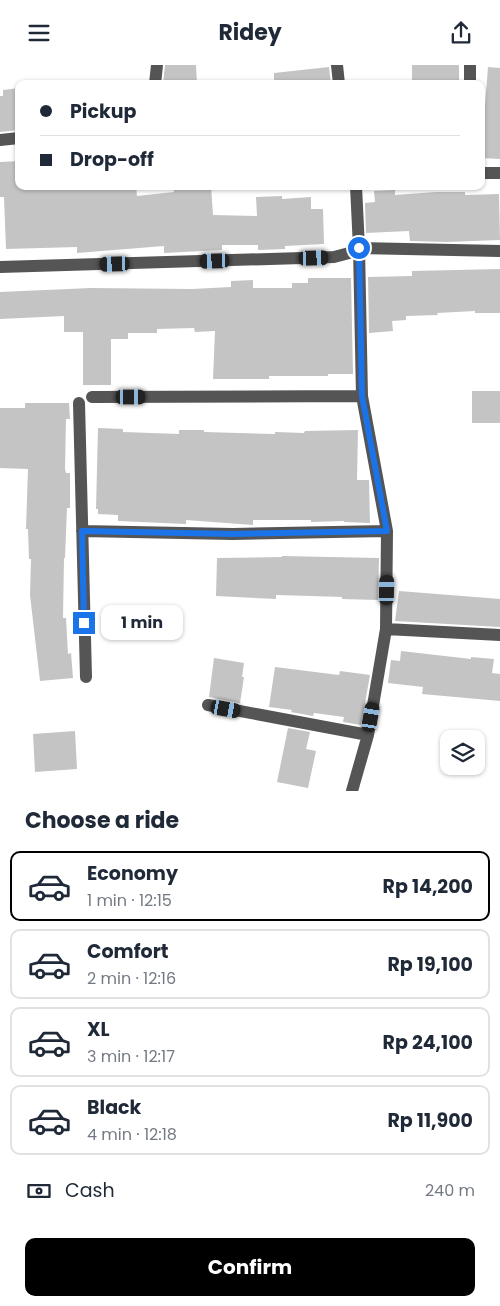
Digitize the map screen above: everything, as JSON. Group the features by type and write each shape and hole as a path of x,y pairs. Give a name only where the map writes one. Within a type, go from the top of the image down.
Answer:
{"street":[{"path":"155,80 157,65"},
{"path":"337,65 339,80"},
{"path":"470,65 470,80"},
{"path":"0,141 15,139"},
{"path":"485,173 500,173"},
{"path":"352,791 368,735 386,629 387,531 362,396 356,190"},
{"path":"0,267 334,257 359,248 500,251"},
{"path":"92,397 362,396"},
{"path":"79,403 86,677"},
{"path":"82,531 233,534 387,531"},
{"path":"386,629 500,635"},
{"path":"208,705 368,735"}],"building":[{"path":"165,65 196,65 197,80 163,80"},
{"path":"412,65 459,65 459,80 412,80"},
{"path":"329,67 331,80 274,80 274,73"},
{"path":"488,67 500,68 500,159 485,158 485,106"},
{"path":"15,88 15,130 0,132 0,96 3,96 3,90"},
{"path":"15,161 15,190 136,190 137,196 174,192 174,190 211,190 213,215 257,216 256,197 282,196 282,199 311,197 311,209 323,209 324,244 285,246 285,249 258,250 258,245 222,245 222,250 164,253 164,246 77,253 77,247 6,249 4,197 0,197 0,162"},
{"path":"395,190 395,195 436,192 465,192 465,195 499,194 500,240 410,241 409,231 366,233 365,203 375,202 374,191"},
{"path":"500,269 500,313 475,313 475,311 406,316 406,320 392,321 393,331 369,333 368,277 412,276 412,271"},
{"path":"308,278 351,278 353,374 269,376 269,379 213,379 215,331 195,332 194,328 157,329 157,333 128,333 128,339 111,339 111,385 83,385 83,332 64,332 64,316 0,319 0,292 91,288 192,289 231,287 231,281 253,280 253,288 292,288 292,283 308,283"},
{"path":"472,391 500,391 500,423 472,423"},
{"path":"25,403 69,403 70,419 66,419 65,469 66,473 70,473 70,508 67,508 63,618 66,618 68,654 71,653 73,678 40,681 30,595 31,559 29,559 28,529 26,529 28,469 0,468 0,408 25,408"},
{"path":"98,428 123,429 123,432 179,434 179,430 275,434 275,432 304,433 305,431 358,430 357,480 369,480 370,523 253,520 253,525 186,520 186,524 118,521 118,515 98,514 98,509 96,509"},
{"path":"282,556 379,558 378,600 276,595 276,599 216,596 217,558"},
{"path":"399,591 500,599 500,627 395,621"},
{"path":"401,651 471,659 471,657 494,659 492,673 500,674 500,701 422,694 423,687 388,683 391,660 400,661"},
{"path":"214,658 244,663 240,703 209,697"},
{"path":"275,667 339,675 340,671 370,675 361,725 343,722 344,717 314,713 313,716 291,712 292,710 269,707"},
{"path":"288,728 310,732 306,749 316,751 308,788 277,782"},
{"path":"75,731 77,769 35,772 33,734"}],"route":[{"path":"84,623 82,531 233,534 387,531 362,396 359,248"}]}
